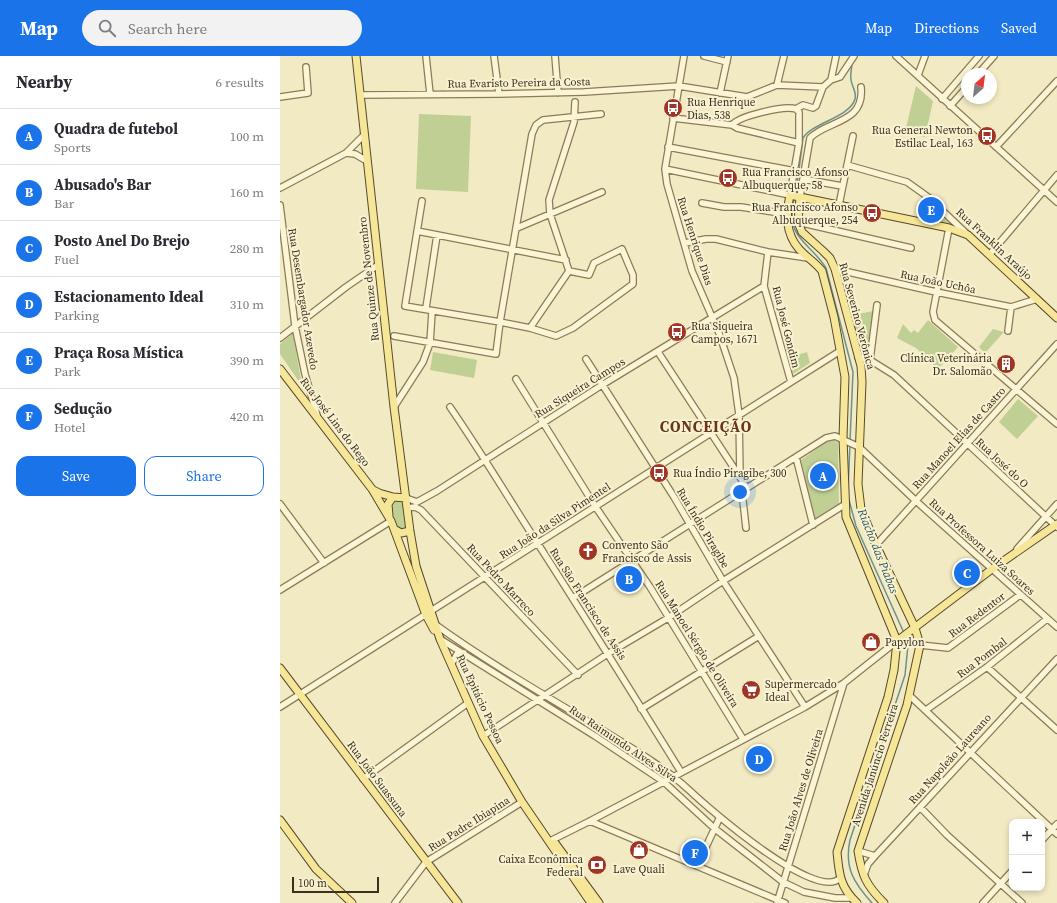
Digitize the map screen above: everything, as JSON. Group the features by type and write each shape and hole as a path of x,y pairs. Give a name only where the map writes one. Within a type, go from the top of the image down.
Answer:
{"main road":[{"name":"Rua Quinze de Novembro","path":"356,56 378,265 407,508 416,566 429,614"},
{"path":"790,195 949,228 968,235"},
{"name":"Rua Severino Verônica","path":"790,195 787,214 789,231 792,240 800,250 822,271 845,377 842,438 844,504 850,530 899,640"},
{"path":"798,222 800,197"},
{"name":"Rua Severino Verônica","path":"798,222 802,232 830,258 835,269 858,357 862,382 858,447 859,496 861,509 913,629"},
{"name":"Rua Franklin Araújo","path":"968,235 1057,318"},
{"name":"Rua José Lins do Rego","path":"280,369 372,489 390,520 429,614"},
{"path":"372,489 379,494 406,498"},
{"path":"390,520 388,504 393,497"},
{"path":"899,640 992,569 1056,526"},
{"path":"394,529 401,533 410,530"},
{"path":"429,614 440,639"},
{"name":"Rua Epitácio Pessoa","path":"429,614 436,625 440,639 452,663 483,736 522,802 550,841"},
{"path":"913,629 920,645"},
{"name":"Avenida Janúncio Ferreira","path":"855,900 840,878 837,852 888,697 899,640"},
{"name":"Avenida Janúncio Ferreira","path":"884,903 864,877 860,869 858,851 910,695 920,645"},
{"name":"Rua João Suassuna","path":"280,668 458,903"},
{"path":"280,820 316,869 348,902"},
{"path":"550,841 590,903"},
{"path":"550,841 599,903"}],"street":[{"path":"426,56 430,94"},
{"path":"494,56 499,94"},
{"path":"555,56 558,93"},
{"name":"Rua Henrique Dias","path":"684,56 665,168 667,184 692,271 734,378 739,415 740,476"},
{"path":"704,56 727,59 720,93"},
{"path":"784,56 777,85 823,87"},
{"path":"831,80 836,56"},
{"path":"732,125 739,119 780,108 796,109 803,105 813,108 816,106 823,87 831,80 840,77 854,56"},
{"path":"896,56 1057,202"},
{"path":"918,75 925,56"},
{"path":"942,99 979,56"},
{"path":"983,68 994,56"},
{"path":"280,97 308,93 306,67"},
{"path":"996,147 1057,81"},
{"name":"Rua Evaristo Pereira da Costa","path":"360,95 558,93 679,86 747,97 777,85"},
{"path":"800,197 810,138 840,122 856,110 861,96 861,87"},
{"path":"950,106 961,93"},
{"path":"530,328 569,271 550,214 549,200 574,118 575,102"},
{"name":"Rua Severino Verônica","path":"790,195 799,143 799,112 796,109"},
{"path":"394,336 496,354 500,322 532,134 536,125 544,120 574,118 600,114"},
{"path":"673,118 732,125 737,128 799,143"},
{"path":"280,188 346,153 364,135"},
{"path":"839,205 853,136"},
{"path":"668,147 795,171"},
{"path":"346,153 355,154 367,161"},
{"name":"Rua Franklin Araújo","path":"847,165 907,182 928,197 968,235"},
{"path":"665,168 790,195"},
{"path":"990,254 1057,175"},
{"path":"803,179 842,186"},
{"path":"517,228 602,192"},
{"path":"422,201 405,306 426,308 432,312 500,322 530,328 556,336 568,331 633,284 633,275 622,249 594,263 589,275 569,271"},
{"path":"702,203 787,214"},
{"name":"Rua Desembargador Azevedo","path":"280,205 281,224 295,326 304,374 318,419"},
{"path":"798,222 911,248"},
{"path":"949,228 936,292 933,312 935,320 1057,424"},
{"path":"417,231 566,260"},
{"path":"426,308 437,235"},
{"path":"685,243 706,238 716,239 768,252 810,258"},
{"name":"Rua José Gondim","path":"768,252 764,286 791,382"},
{"path":"280,338 346,286 378,265"},
{"name":"Rua João Uchôa","path":"835,269 1011,307 1037,300"},
{"name":"Rua Siqueira Campos","path":"406,498 417,502 423,499 485,458 658,352 711,317 764,286"},
{"path":"870,360 877,305"},
{"path":"1008,331 1011,307"},
{"path":"394,406 423,362 430,343 432,312"},
{"name":"Rua Manoel Elias de Castro","path":"876,545 968,445 1057,344"},
{"name":"Rua João da Silva Pimentel","path":"280,708 840,351"},
{"path":"658,352 740,476 744,490 746,528"},
{"name":"Rua José do O","path":"858,357 870,360 894,376 1056,526"},
{"name":"Rua Índio Piragibe","path":"586,359 656,468 723,581 805,707"},
{"name":"Rua Manoel Sérgio de Oliveira","path":"516,379 743,739"},
{"name":"Rua São Francisco de Assis","path":"450,407 485,458 538,544 609,653 641,709 681,772"},
{"path":"574,598 826,438 835,436 842,438"},
{"name":"Rua Professora Luiza Soares","path":"842,438 858,447 1057,627"},
{"path":"796,457 813,525"},
{"path":"280,504 324,563"},
{"path":"483,736 539,701 609,653 668,618 844,504"},
{"path":"1012,555 1057,504"},
{"name":"Rua Pedro Marreco","path":"407,508 416,507 421,510 485,576 525,621 578,674"},
{"path":"280,590 390,520"},
{"name":"Rua Redentor","path":"920,645 948,648 1020,595"},
{"name":"Rua Pombal","path":"926,710 987,667 1047,619"},
{"name":"Rua Raimundo Alves Silva","path":"436,625 674,776 719,819 781,872 793,878"},
{"path":"641,709 759,636"},
{"name":"Rua Raimundo Alves Silva","path":"440,639 628,757 664,782 714,828 783,882 804,892 855,900"},
{"path":"550,841 805,707 844,683 899,640"},
{"path":"452,663 457,654 464,653"},
{"name":"Rua Napoleão Laureano","path":"864,877 868,864 875,856 970,751 1057,659"},
{"path":"987,667 1057,730"},
{"name":"Rua João Alves de Oliveira","path":"777,901 783,882 781,872 844,683"},
{"path":"910,695 1055,831"},
{"path":"363,779 468,703"},
{"path":"595,736 600,729"},
{"path":"628,757 633,749"},
{"name":"Rua Padre Ibiapina","path":"426,862 522,802"},
{"path":"920,807 1022,903"},
{"path":"697,866 719,819"},
{"path":"590,821 777,901 786,903"},
{"path":"1045,838 1055,831 1057,824"},
{"path":"858,851 875,856"},
{"path":"395,903 426,862"},
{"path":"983,903 1009,874"},
{"path":"822,888 831,888 840,878"}],"green space":[{"path":"916,86 933,101 925,137 905,132"},
{"path":"419,114 471,116 468,192 416,189"},
{"path":"926,201 955,224 956,226 922,219"},
{"path":"873,311 869,354 860,355 849,316"},
{"path":"928,320 958,347 938,369 916,348 897,338 903,324 911,333 914,330 918,333"},
{"path":"993,329 1004,332 985,353 979,347"},
{"path":"293,333 302,386 280,354 280,344"},
{"path":"433,352 477,360 474,378 430,370"},
{"path":"807,352 810,363 793,374 788,358"},
{"path":"1018,399 1038,416 1017,439 999,422"},
{"path":"829,440 834,440 838,443 839,505 815,520 801,460"},
{"path":"399,499 404,504 407,527 404,531 399,529 392,511 394,500"}],"waterway":[{"name":"Riacho das Piabas","path":"796,193 803,138 814,128 846,111 855,99 851,78 852,62"},
{"name":"Riacho das Piabas","path":"794,199 792,212 793,223 800,238 826,268 853,372 850,441"},
{"name":"Riacho das Piabas","path":"848,489 850,444"},
{"name":"Riacho das Piabas","path":"849,500 856,526 904,633"},
{"name":"Riacho das Piabas","path":"872,903 860,889 852,874 848,859 848,850 905,675 908,645 905,637"}],"place":[{"name":"Rua Henrique Dias, 538","path":"673,108"},
{"name":"Rua General Newton Estilac Leal, 163","path":"987,136"},
{"name":"Rua Francisco Afonso Albuquerque, 58","path":"728,178"},
{"name":"Praça Rosa Mística","path":"931,210"},
{"name":"Rua Francisco Afonso Albuquerque, 254","path":"872,213"},
{"name":"Rua Siqueira Campos, 1671","path":"677,332"},
{"name":"Clínica Veterinária Dr. Salomão","path":"1006,364"},
{"name":"Rua Índio Piragibe, 300","path":"659,473"},
{"name":"Quadra de futebol","path":"823,476"},
{"name":"Convento São Francisco de Assis","path":"588,551"},
{"name":"Posto Anel Do Brejo","path":"967,573"},
{"name":"Abusado's Bar","path":"629,579"},
{"name":"Papylon","path":"871,642"},
{"name":"Supermercado Ideal","path":"751,690"},
{"name":"Estacionamento Ideal","path":"759,759"},
{"name":"Lave Quali","path":"639,850"},
{"name":"Sedução","path":"695,853"},
{"name":"Caixa Econômica Federal","path":"597,865"}],"district":[{"name":"CONCEIÇÃO","path":"706,426"}]}
